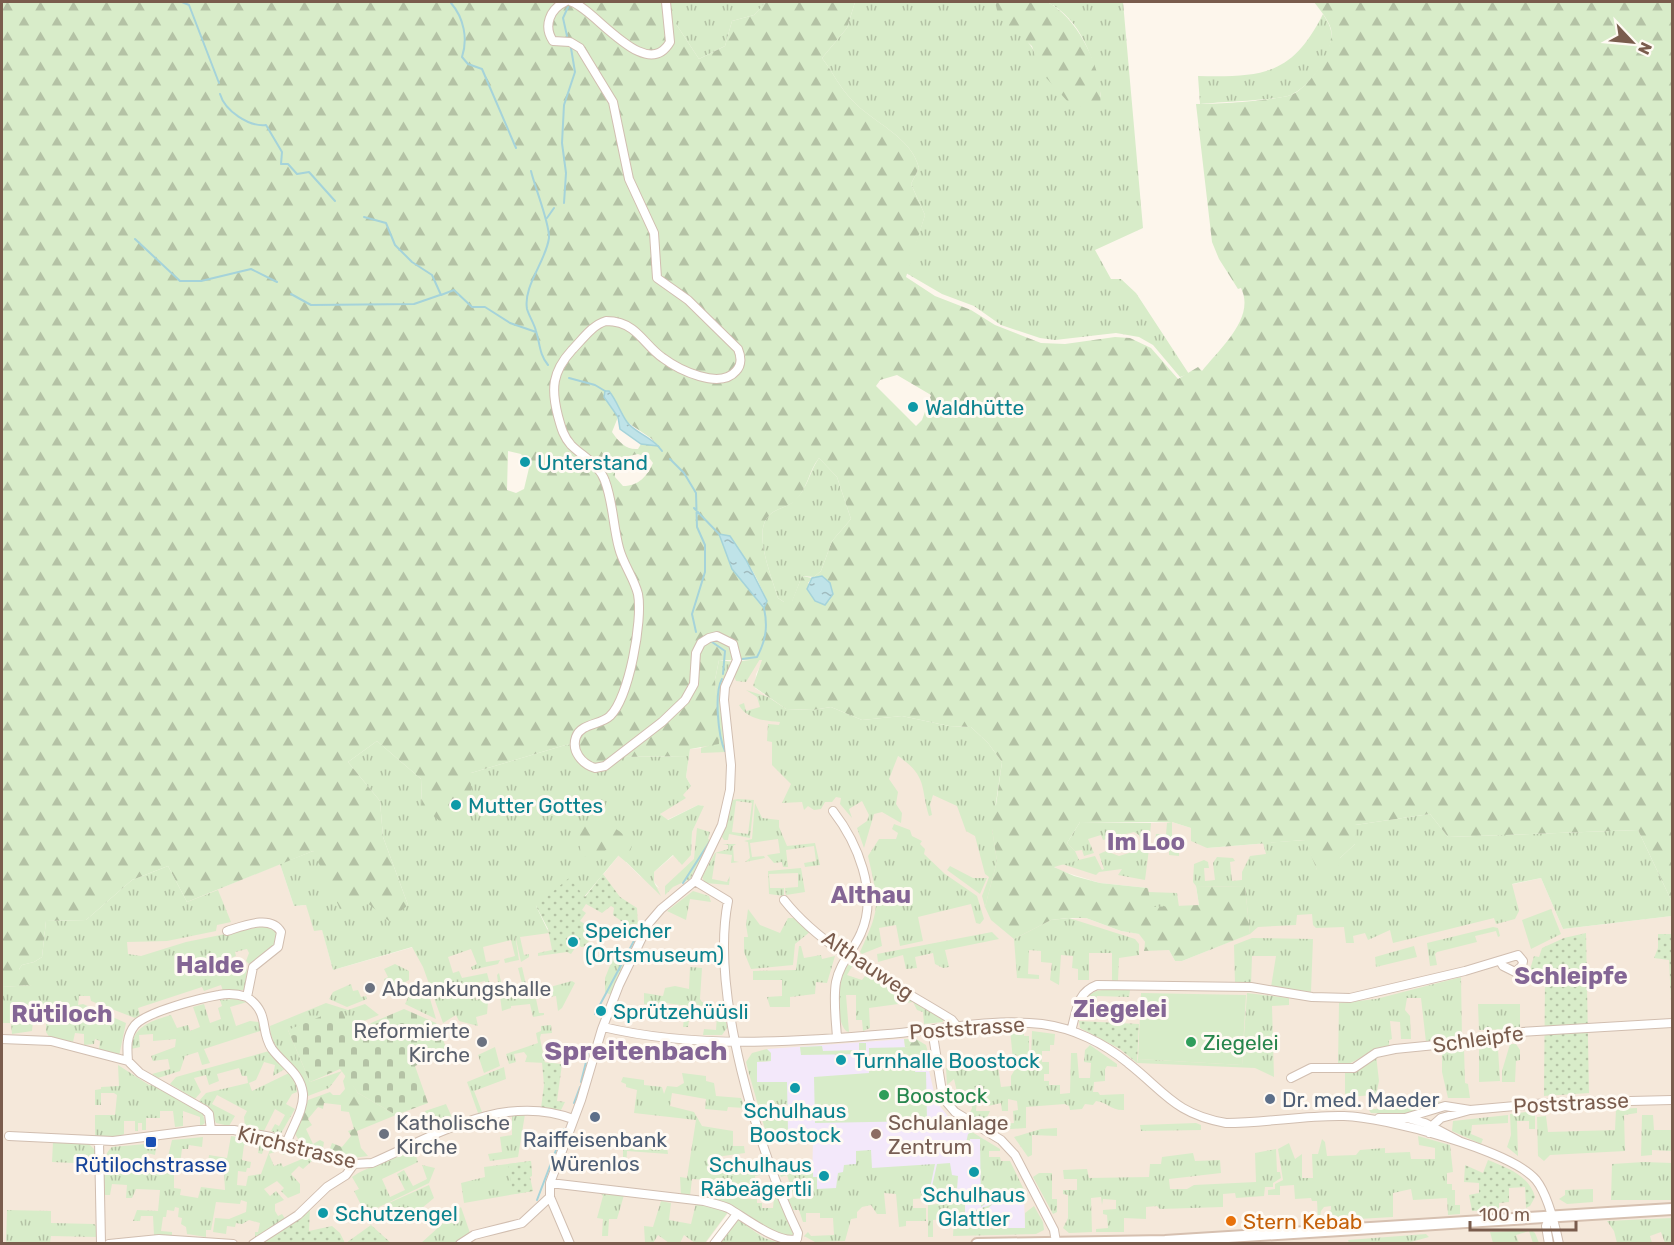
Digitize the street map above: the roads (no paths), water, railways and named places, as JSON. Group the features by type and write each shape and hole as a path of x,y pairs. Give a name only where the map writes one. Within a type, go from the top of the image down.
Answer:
{"street":[{"path":"565,2 553,11 548,25 549,33 554,40 570,42 585,53 613,102 629,179 654,233 657,278 694,306 738,349 740,358 739,368 729,377 713,379 701,376 667,361 632,328 608,320 592,329 557,368 552,392 561,429 570,443 598,470 605,483 619,551 634,582 639,600 631,663 622,695 610,716 579,732 575,740 578,754 586,765 600,768 662,722 686,700 692,690 697,648 705,639 713,636 729,640 737,655 736,666 725,687 730,790 715,843 695,881 661,909 649,923 619,985 550,1183 550,1197 570,1244"},
{"path":"572,2 585,7 630,48 646,54 661,51 670,42 666,2"},
{"path":"833,811 860,853 867,911 864,924 835,984 837,1038"},
{"path":"550,1183 704,1201 737,1214 783,1239 792,1241 798,1236 764,1146 735,1042 723,948 723,927 728,901 695,881"},
{"name":"Althauweg","path":"784,900 811,927 848,955 952,1020 956,1025"},
{"path":"227,931 268,922 275,924 281,932 282,941 278,947 253,967 247,997"},
{"path":"1071,1031 1080,997 1086,989 1097,985 1251,987 1330,999 1350,998 1500,961"},
{"path":"128,1061 127,1045 130,1033 136,1024 148,1016 219,995 247,997 259,1007 271,1047 294,1071 300,1082 303,1095 301,1108 287,1142"},
{"name":"Schleipfe","path":"1291,1078 1311,1068 1354,1068 1376,1053 1395,1049 1486,1040 1521,1032 1672,1023"},
{"name":"Poststrasse","path":"603,1028 680,1038 735,1042 837,1038 956,1025 1043,1024 1071,1031 1118,1055 1168,1100 1209,1120 1226,1123 1345,1116 1430,1129 1445,1116 1470,1110 1547,1103 1672,1100"},
{"path":"932,1029 943,1098 954,1112 1001,1140 1015,1155 1054,1230 1056,1242"},
{"path":"2,1039 51,1041 128,1061 140,1073 205,1110 209,1114 211,1130"},
{"name":"Poststrasse","path":"1375,1119 1405,1118 1438,1107 1470,1110"},
{"path":"1430,1129 1430,1122 1434,1114 1449,1108"},
{"name":"Kirchstrasse","path":"9,1136 99,1141 138,1139 211,1130 234,1130 287,1142 354,1164 372,1163 473,1120 499,1113 547,1111 573,1119"},
{"path":"1405,1118 1528,1173 1540,1186 1547,1199 1550,1216 1555,1224 1558,1244"},
{"path":"99,1141 101,1244"},
{"path":"253,1244 298,1215 327,1187 346,1175 354,1164"},
{"path":"460,1244 474,1235 518,1225 550,1197"},
{"path":"977,1244 1137,1243 1672,1209"},
{"path":"714,1244 737,1214"},
{"path":"1549,1244 1546,1226 1550,1216"},
{"path":"109,1244 159,1239 233,1244"}],"water":[{"path":"605,391 609,391 612,395 630,425 658,446 641,444 620,429 618,417 604,397"},
{"path":"719,534 730,536 746,560 767,601 764,608 732,569"},
{"path":"822,576 830,583 833,594 825,605 815,601 807,589 812,578"}],"waterway":[{"path":"182,2 189,5 219,83"},
{"path":"451,3 464,29 465,43 462,57 468,64 482,69 516,148"},
{"path":"567,36 563,18 568,7"},
{"path":"564,203 566,173 562,143 564,105 575,72 571,48"},
{"path":"220,94 227,106 238,117 245,121 266,125 282,152 281,164 288,164 297,174 309,172 335,201"},
{"path":"531,171 545,215 549,238 544,256 528,291 527,309 535,328 541,353 548,365"},
{"path":"547,218 554,208"},
{"path":"364,217 386,223 395,245 412,262 432,275 441,295 454,290 472,307 485,307 510,323 536,332"},
{"path":"135,239 180,281 201,281 251,269 277,282"},
{"path":"291,294 311,305 414,304 440,295"},
{"path":"569,378 595,385 605,391"},
{"path":"658,446 662,451"},
{"path":"670,459 684,473 696,493 697,527 705,545 705,572 692,614 696,632"},
{"path":"694,508 719,534"},
{"path":"742,659 757,657 760,651 765,633 764,608"},
{"path":"712,642 725,651 723,674"},
{"path":"722,679 718,694 718,715 720,735 725,751"},
{"path":"683,883 710,841"},
{"path":"595,1014 644,922"},
{"path":"581,1082 589,1050"},
{"path":"574,1103 580,1087"},
{"path":"537,1200 564,1129"}],"place":[{"name":"Waldhütte","path":"913,407"},
{"name":"Unterstand","path":"525,462"},
{"name":"Mutter Gottes","path":"456,805"},
{"name":"Speicher (Ortsmuseum)","path":"573,942"},
{"name":"Abdankungshalle","path":"370,988"},
{"name":"Sprützehüüsli","path":"601,1011"},
{"name":"Reformierte Kirche","path":"482,1042"},
{"name":"Ziegelei","path":"1191,1042"},
{"name":"Turnhalle Boostock","path":"841,1060"},
{"name":"Schulhaus Boostock","path":"795,1088"},
{"name":"Boostock","path":"884,1095"},
{"name":"Dr. med. Maeder","path":"1270,1099"},
{"name":"Raiffeisenbank Würenlos","path":"595,1117"},
{"name":"Katholische Kirche","path":"384,1134"},
{"name":"Schulanlage Zentrum","path":"876,1134"},
{"name":"Rütilochstrasse","path":"151,1142"},
{"name":"Schulhaus Glattler","path":"974,1172"},
{"name":"Schulhaus Räbeägertli","path":"824,1176"},
{"name":"Schutzengel","path":"323,1213"},
{"name":"Stern Kebab","path":"1231,1221"}],"district":[{"name":"Im Loo","path":"1146,842"},
{"name":"Althau","path":"871,895"},
{"name":"Halde","path":"210,965"},
{"name":"Schleipfe","path":"1571,976"},
{"name":"Ziegelei","path":"1120,1009"},
{"name":"Rütiloch","path":"62,1014"},
{"name":"Spreitenbach","path":"636,1051"}]}
